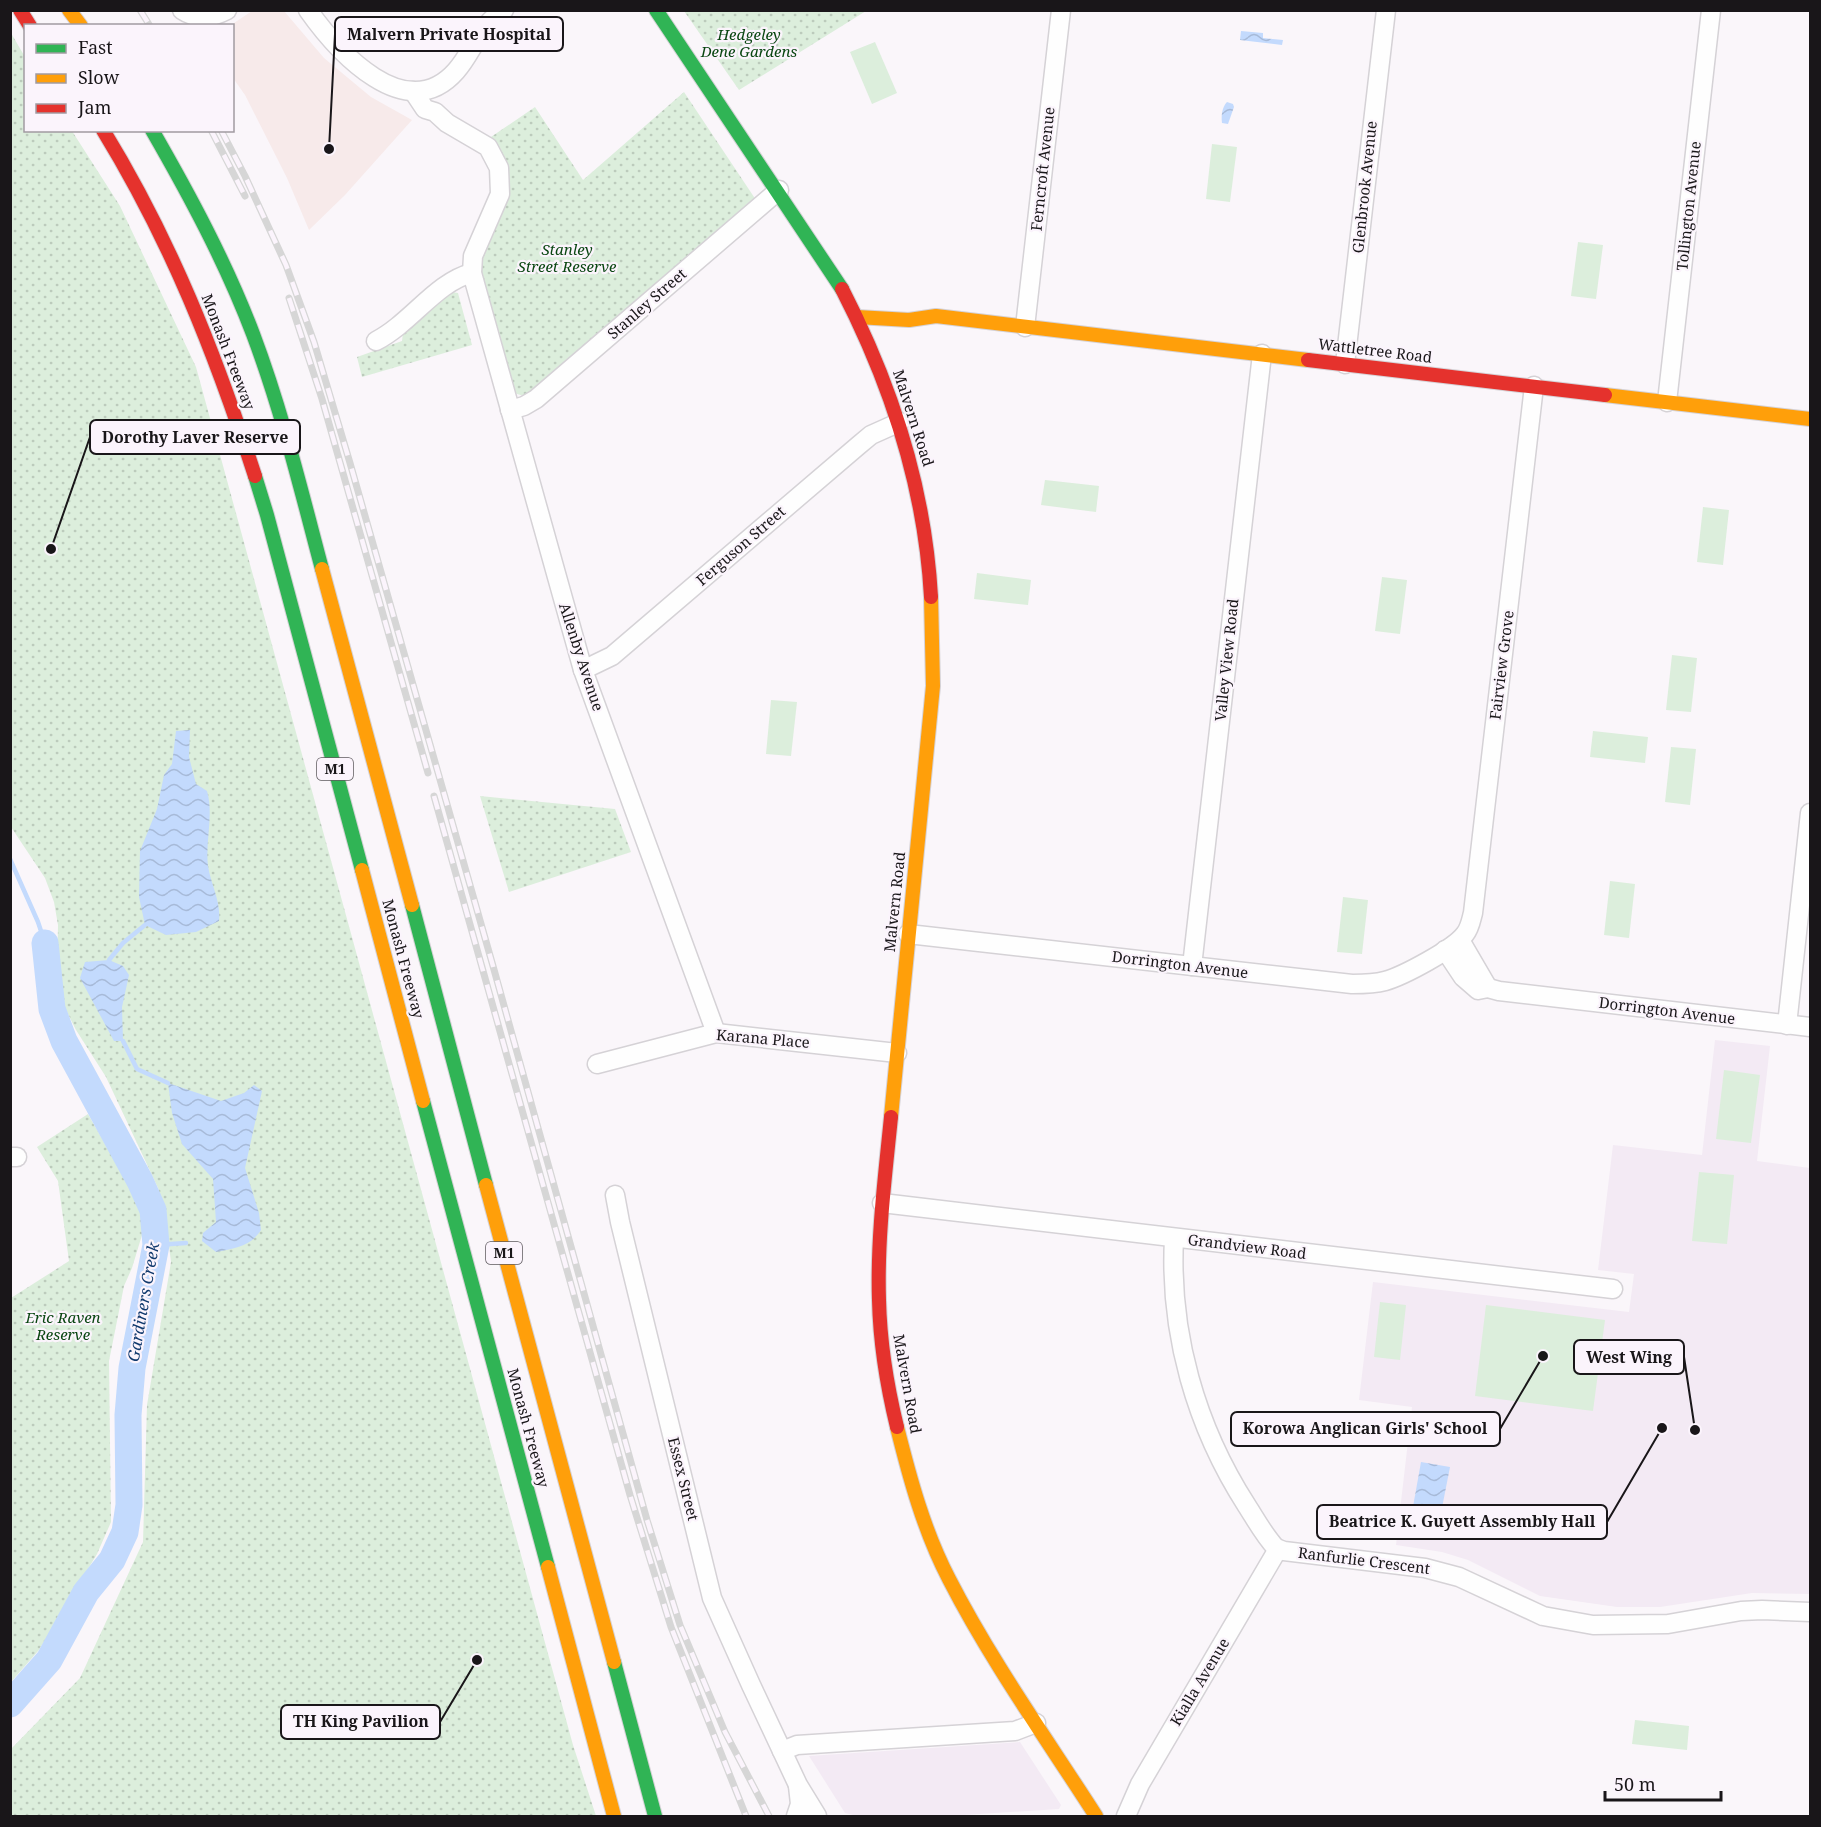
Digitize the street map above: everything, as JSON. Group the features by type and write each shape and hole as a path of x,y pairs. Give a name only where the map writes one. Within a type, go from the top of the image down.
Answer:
{"main road":[{"path":"20,10 29,24"},
{"path":"69,10 80,24"},
{"name":"Malvern Road","path":"656,10 853,298 857,316 900,422 914,474 926,530 932,586 934,633 932,696 882,1203 879,1268 881,1334 892,1407 909,1477 922,1515 953,1585 982,1638 1096,1816"},
{"name":"Monash Freeway","path":"104,132 152,217 192,301 219,368 267,515 614,1816"},
{"name":"Monash Freeway","path":"153,132 189,195 242,305 282,420 655,1816"},
{"name":"Wattletree Road","path":"911,304 936,316"},
{"name":"Wattletree Road","path":"857,316 909,320 936,316 1810,419"}],"street":[{"path":"182,10 190,16 206,18 227,10"},
{"path":"308,10 327,36 355,63 389,86 398,90 413,91 439,85 450,77 460,67 490,20 504,10"},
{"name":"Ferncroft Avenue","path":"1025,327 1061,10"},
{"name":"Glenbrook Avenue","path":"1345,364 1386,10"},
{"name":"Tollington Avenue","path":"1667,402 1711,10"},
{"path":"435,112 439,104 439,85"},
{"name":"Allenby Avenue","path":"413,91 426,109 435,112 447,123 488,147 499,168 500,194 473,256 472,273 583,670 716,1033"},
{"name":"Stanley Street","path":"510,410 536,399 779,190"},
{"path":"376,341 399,327 450,282 472,273"},
{"name":"Valley View Road","path":"1192,966 1262,354"},
{"name":"Fairview Grove","path":"1453,945 1466,933 1473,913 1534,386"},
{"name":"Ferguson Street","path":"583,670 612,656 865,440 900,422"},
{"path":"1787,1024 1810,813"},
{"name":"Dorrington Avenue","path":"908,934 1345,984 1369,984 1393,978 1453,945 1488,988 1499,991 1810,1027"},
{"name":"Karana Place","path":"597,1064 716,1033 897,1053"},
{"name":"Essex Street","path":"615,1195 712,1598 798,1785 817,1816"},
{"name":"Grandview Road","path":"882,1203 1613,1289"},
{"name":"Ranfurlie Crescent","path":"1174,1239 1174,1290 1177,1318 1189,1378 1199,1409 1212,1442 1235,1487 1269,1541 1278,1550 1442,1571 1543,1616 1593,1624 1631,1626 1668,1624 1741,1611 1810,1612"},
{"name":"Kialla Avenue","path":"1126,1816 1140,1784 1278,1550"},
{"path":"782,1751 797,1745 1015,1731 1036,1723"},
{"name":"Essex Street","path":"796,1816 800,1804 798,1785"}],"shaded area":[{"path":"252,11 284,11 324,58 371,97 412,120 345,195 309,230 287,178 245,95 234,79 232,24"},
{"path":"1715,1040 1770,1046 1757,1161 1810,1168 1810,1594 1752,1593 1660,1607 1617,1607 1540,1596 1468,1560 1442,1552 1396,1545 1412,1407 1359,1400 1373,1282 1629,1312 1634,1274 1598,1270 1613,1145 1702,1155"},
{"path":"1020,1742 1061,1805 1059,1809 949,1816 857,1816 845,1813 809,1756"}],"green space":[{"name":"Hedgeley Dene Gardens","path":"684,11 866,11 739,90"},
{"path":"11,33 24,55 24,132 73,132 120,206 196,367 573,1745 596,1816 11,1816 11,1749 80,1678 143,1542 147,1405 171,1262 165,1214 158,1188 106,1077 76,1030 62,1002 57,982 58,925 54,902 45,878 11,827"},
{"path":"875,42 897,93 872,104 850,52"},
{"name":"Stanley Street Reserve","path":"684,92 756,200 536,390 524,396 517,394 513,391 479,263 495,225 488,139 535,107 583,180"},
{"path":"1212,144 1237,147 1230,202 1206,199"},
{"path":"1578,242 1603,245 1596,299 1571,296"},
{"path":"452,292 458,293 472,345 362,377 357,357 402,341 403,333"},
{"path":"1045,480 1099,486 1096,512 1041,505"},
{"path":"1703,507 1729,510 1723,565 1697,562"},
{"path":"977,573 1031,580 1028,605 974,599"},
{"path":"1382,577 1407,580 1400,634 1375,631"},
{"path":"1672,655 1697,658 1691,712 1666,710"},
{"path":"771,700 797,702 791,756 766,754"},
{"path":"1593,731 1648,737 1645,763 1590,757"},
{"path":"1671,747 1696,749 1690,805 1665,802"},
{"path":"480,796 615,809 631,852 509,892"},
{"path":"1610,881 1635,884 1629,938 1604,935"},
{"path":"1343,897 1368,900 1362,954 1337,952"},
{"path":"1724,1070 1760,1075 1751,1143 1716,1139"},
{"name":"Eric Raven Reserve","path":"88,1114 141,1207 142,1235 124,1286 109,1361 111,1522 97,1554 39,1650 11,1682 11,1298 69,1261 58,1181 37,1147"},
{"path":"1699,1172 1734,1175 1727,1244 1692,1241"},
{"path":"1380,1302 1406,1305 1400,1360 1374,1357"},
{"path":"1486,1305 1605,1320 1593,1411 1475,1396"},
{"path":"1635,1720 1689,1726 1687,1750 1632,1744"}],"water":[{"path":"1241,31 1263,33 1263,38 1283,40 1282,45 1240,40"},
{"path":"1227,102 1233,104 1234,107 1228,124 1222,123 1223,109"},
{"path":"190,730 189,757 196,784 207,791 209,800 208,866 217,900 219,921 196,932 166,935 145,925 139,897 140,851 157,809 164,775 172,764 176,731"},
{"path":"109,960 123,966 129,975 122,1007 123,1041 114,1041 80,978 85,962"},
{"path":"168,1083 221,1101 244,1093 254,1085 262,1091 245,1168 259,1213 261,1230 252,1240 236,1248 216,1252 202,1241 203,1233 216,1222 213,1179 182,1144 172,1113"},
{"path":"1421,1462 1450,1467 1439,1523 1411,1518"}],"waterway":[{"name":"Gardiners Creek","path":"10,859 45,943"},
{"path":"109,960 123,943 145,925"},
{"name":"Gardiners Creek","path":"10,1704 49,1660 86,1592 112,1560 125,1532 129,1505 128,1415 132,1368 156,1245 153,1210 140,1181 64,1041 52,1009 45,943"},
{"path":"123,1041 137,1069 168,1083"},
{"path":"156,1245 186,1243"}],"railway":[{"path":"140,10 149,24"},
{"path":"212,132 245,196"},
{"path":"222,132 286,265 314,342 493,966 647,1520 680,1625 725,1732 769,1816"},
{"path":"289,298 322,399 428,773"},
{"path":"434,796 630,1495 671,1627 746,1816"}],"traffic: fast":[{"path":"656,10 842,289"},
{"path":"153,132 207,230 253,334 282,421 322,569"},
{"path":"255,476 362,870"},
{"path":"412,905 486,1185"},
{"path":"423,1101 548,1567"},
{"path":"614,1662 655,1816"}],"traffic: slow":[{"path":"69,10 80,24"},
{"path":"857,317 909,320 936,316 1308,360"},
{"path":"1605,395 1810,419"},
{"path":"322,569 412,905"},
{"path":"891,1117 933,686 931,597"},
{"path":"362,870 423,1101"},
{"path":"486,1185 614,1662"},
{"path":"897,1427 925,1524 949,1579 1001,1669 1096,1816"},
{"path":"548,1567 614,1816"}],"traffic: jam":[{"path":"20,10 29,24"},
{"path":"104,132 150,214 190,298 255,476"},
{"path":"842,289 876,363 903,438 922,517 931,597"},
{"path":"1308,360 1605,395"},
{"path":"891,1117 880,1231 879,1300 885,1364 897,1427"}],"place":[{"name":"Malvern Private Hospital","path":"329,149"},
{"name":"Dorothy Laver Reserve","path":"51,549"},
{"name":"Korowa Anglican Girls' School","path":"1543,1356"},
{"name":"Beatrice K. Guyett Assembly Hall","path":"1662,1428"},
{"name":"West Wing","path":"1695,1430"},
{"name":"TH King Pavilion","path":"477,1660"}]}
